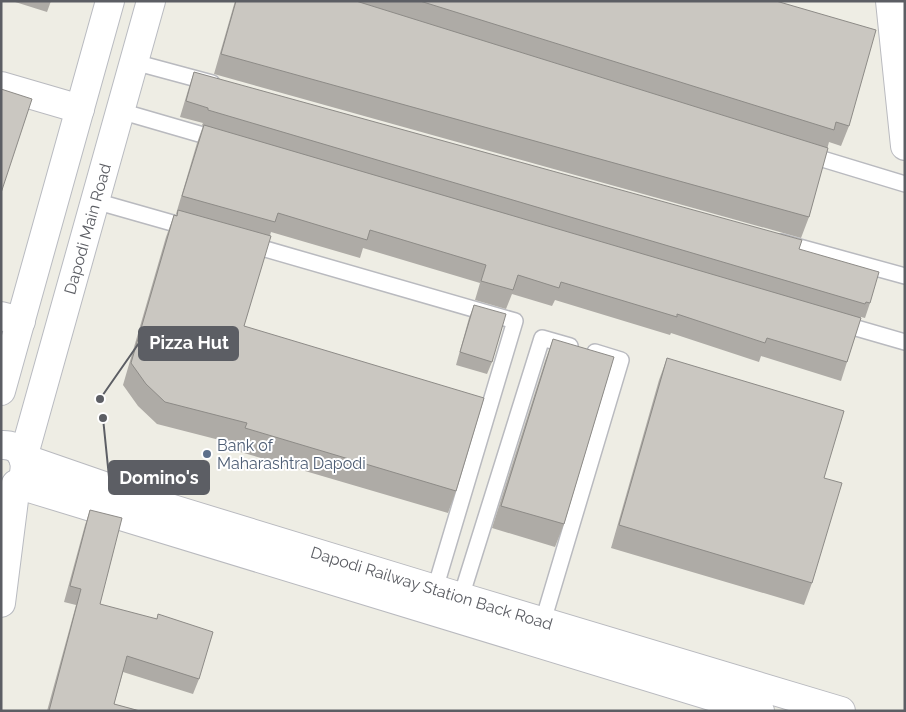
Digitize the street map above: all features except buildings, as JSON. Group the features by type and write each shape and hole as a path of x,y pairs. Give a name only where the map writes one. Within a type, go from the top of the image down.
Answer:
{"street":[{"path":"1,391 11,318 80,109 110,1"},
{"name":"Dapodi Main Road","path":"9,486 21,479 24,473 25,465 12,451 95,201 151,1"},
{"path":"886,2 905,146"},
{"path":"1,86 80,109"},
{"name":"Dapodi Railway Station Back Road","path":"12,451 153,503 842,711"},
{"path":"1,604 9,486"},
{"name":"Dapodi Railway Station Back Road","path":"9,486 760,711"}],"lane":[{"path":"134,62 222,86"},
{"path":"120,111 235,144"},
{"path":"789,148 905,184"},
{"path":"95,201 202,231"},
{"path":"768,238 905,276"},
{"path":"230,239 515,321 448,593"},
{"path":"823,318 905,342"},
{"path":"448,593 542,338 622,360 543,621"}],"place":[{"name":"Pizza Hut","path":"100,399"},
{"name":"Domino's","path":"103,418"},
{"name":"Bank of Maharashtra Dapodi","path":"207,454"}]}
